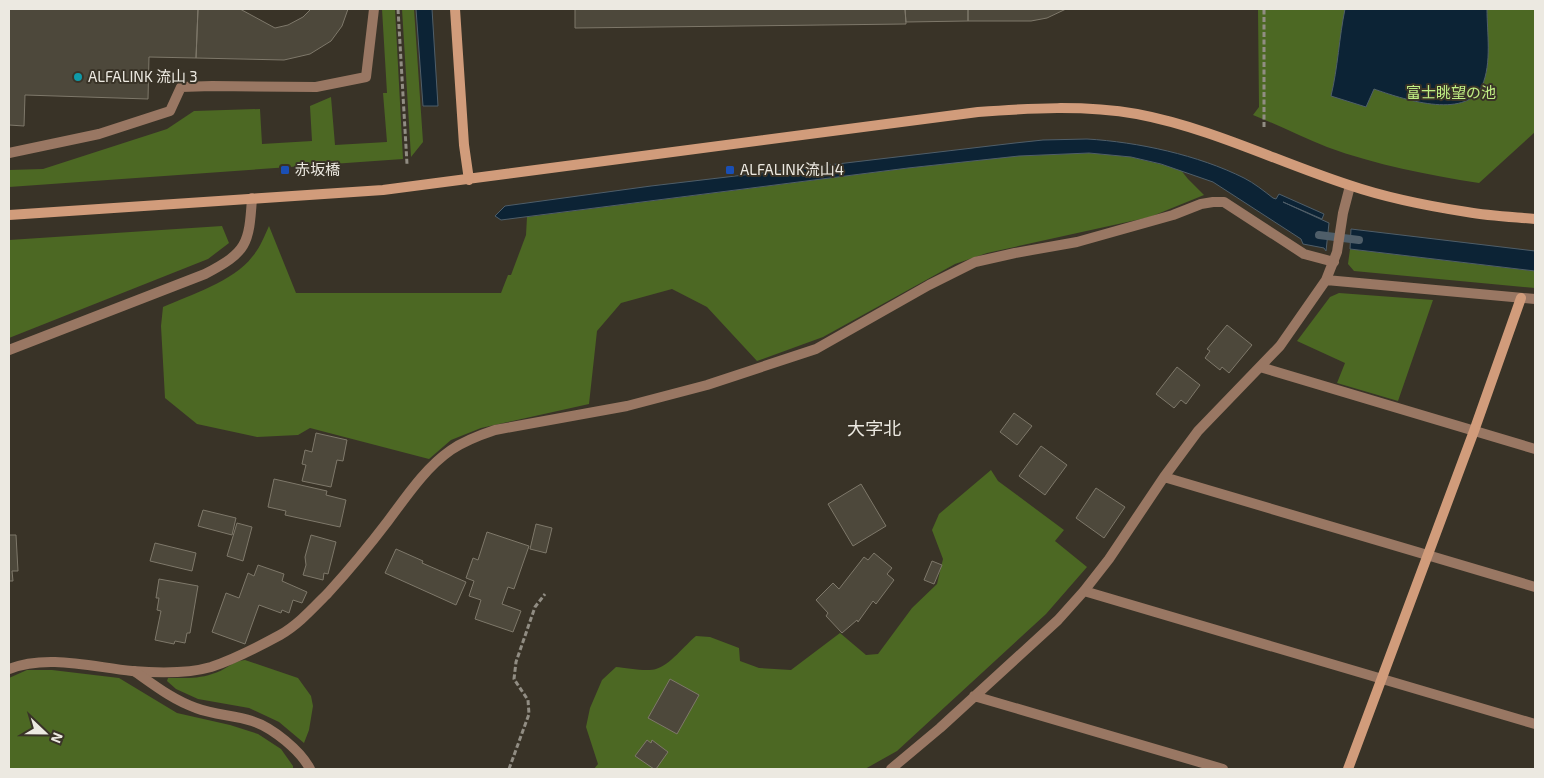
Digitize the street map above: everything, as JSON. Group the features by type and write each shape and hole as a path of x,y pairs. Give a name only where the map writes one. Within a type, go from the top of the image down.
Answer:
{"street":[{"path":"9,153 99,134 170,111 181,87 316,87 366,77 374,9"},
{"path":"455,9 464,145 470,180"},
{"path":"9,215 383,190 978,112 1051,107 1106,111 1161,119 1222,137 1350,186 1411,202 1468,213 1535,219"},
{"path":"891,769 1058,620 1110,559 1164,477 1198,430 1280,346 1326,280 1336,257 1350,186"},
{"path":"9,350 188,281 224,264 244,246 251,221 252,198"},
{"path":"9,669 17,666 54,662 134,671 174,672 211,667 237,657 281,635 303,618 357,562 429,469 450,450 475,437 495,430 627,406 707,385 794,357 816,349 929,285 975,262 1077,242 1137,226 1200,204 1213,202 1224,202 1304,254 1336,257"},
{"path":"1326,280 1535,300"},
{"path":"1348,769 1474,431 1521,298"},
{"path":"1260,367 1535,449"},
{"path":"1164,477 1535,587"},
{"path":"1084,591 1535,724"},
{"path":"134,671 166,694 197,709 254,721 280,737 301,756 310,769"},
{"path":"974,696 1223,769"}],"path":[{"path":"398,9 408,164"},
{"path":"1264,9 1264,127"},
{"path":"509,769 529,714 528,700 514,679 516,662 535,607 545,594"}],"green space":[{"path":"382,9 395,9 403,159 9,187 9,170 43,169 167,129 194,111 260,109 262,144 312,141 310,106 331,97 335,145 387,142 383,93 387,93"},
{"path":"402,9 414,9 423,142 411,157"},
{"name":"富士眺望の池","path":"1258,9 1535,9 1535,132 1479,183 1421,173 1364,159 1327,147 1253,115 1259,107"},
{"path":"1089,153 1131,157 1180,169 1204,195 1150,217 987,253 955,264 823,337 757,361 707,307 672,289 621,303 597,331 589,404 481,428 451,440 429,459 310,428 298,435 257,437 197,424 165,398 161,326 163,307 223,280 244,266 255,254 269,226 296,293 501,293 508,275 511,275 526,235 527,217 908,168 1019,156"},
{"path":"222,226 229,243 208,259 9,338 9,240"},
{"path":"1350,249 1535,271 1535,288 1354,271 1348,264"},
{"path":"1339,293 1433,300 1398,401 1337,383 1345,363 1297,341 1330,297"},
{"path":"991,470 998,481 1064,530 1055,541 1087,567 1046,614 897,751 865,769 594,769 598,764 586,727 590,708 602,680 616,667 642,670 656,669 672,659 696,636 710,637 739,648 740,661 759,668 791,670 840,633 866,655 878,654 912,608 937,584 943,559 932,530 939,514"},
{"path":"245,660 298,678 311,696 313,706 309,730 304,743 279,722 249,708 198,699 176,689 167,681 168,678 207,676 217,673 236,662"},
{"path":"27,670 52,670 119,678 177,713 230,725 258,734 281,749 293,766 293,769 9,769 9,678"}],"water":[{"path":"416,9 432,9 438,106 423,106"},
{"path":"1345,9 1487,9 1488,58 1482,86 1474,97 1447,105 1415,101 1374,89 1366,107 1331,96"},
{"path":"1087,139 1127,143 1188,156 1244,178 1273,198 1276,199 1279,194 1324,214 1322,219 1283,202 1329,223 1326,251 1324,248 1303,244 1301,239 1213,182 1161,164 1131,157 1089,153 1019,156 908,168 501,220 495,216 505,206 651,186 1015,143"},
{"path":"1351,229 1535,251 1535,271 1350,249"}],"building":[{"name":"ALFALINK 流山 3","path":"9,9 198,9 196,58 149,57 148,99 25,95 24,126 9,125"},
{"path":"198,9 240,9 275,28 288,25 303,17 311,9 348,9 342,26 331,41 310,54 284,60 196,58"},
{"path":"575,9 905,9 906,24 575,28"},
{"path":"905,9 968,9 968,21 906,22"},
{"path":"968,9 1066,9 1047,18 1031,21 968,21"},
{"path":"1227,325 1252,345 1229,373 1222,367 1220,370 1205,358 1210,351 1207,349"},
{"path":"1177,367 1200,385 1186,404 1181,400 1174,408 1156,394"},
{"path":"1014,413 1032,426 1017,445 1000,432"},
{"path":"316,433 347,440 343,461 337,460 331,487 302,481 306,465 302,464 305,450 312,452"},
{"path":"1041,446 1067,465 1045,495 1019,476"},
{"path":"274,479 327,491 326,495 346,500 340,527 285,515 286,511 268,507"},
{"path":"861,484 886,526 853,546 828,504"},
{"path":"1096,488 1125,507 1104,538 1076,518"},
{"path":"203,510 236,518 232,535 198,526"},
{"path":"237,523 252,527 243,561 227,556"},
{"path":"536,524 552,528 546,553 530,549"},
{"path":"487,532 529,546 514,589 508,587 502,604 521,611 513,632 475,619 481,600 469,596 474,581 466,578 473,558 478,560"},
{"path":"9,535 16,535 18,571 12,571 13,581 9,581"},
{"path":"311,535 336,542 328,574 324,573 323,580 303,575 306,565 305,557"},
{"path":"155,543 196,553 192,571 150,561"},
{"path":"396,549 423,561 422,563 466,582 456,605 385,573"},
{"path":"874,553 892,568 887,574 894,580 876,604 873,601 858,622 857,620 842,633 826,616 828,613 816,600 833,583 839,589 864,557 868,560"},
{"path":"932,561 942,565 934,584 924,580"},
{"path":"258,565 284,574 282,581 307,592 302,603 293,600 289,613 282,610 281,613 259,605 245,644 212,632 226,593 239,598 248,573 254,576"},
{"path":"159,579 198,586 190,633 187,633 185,643 175,641 174,644 155,640 161,611 157,610 159,598 156,598"},
{"path":"670,679 699,695 677,734 648,718"},
{"path":"647,740 651,743 652,740 668,752 656,769 635,756"}],"waterway":[{"path":"1319,235 1359,240"}],"place":[{"name":"ALFALINK 流山 3","path":"78,77"},
{"name":"赤坂橋","path":"285,170"},
{"name":"ALFALINK流山4","path":"730,170"}],"district":[{"name":"大字北","path":"874,429"}]}
